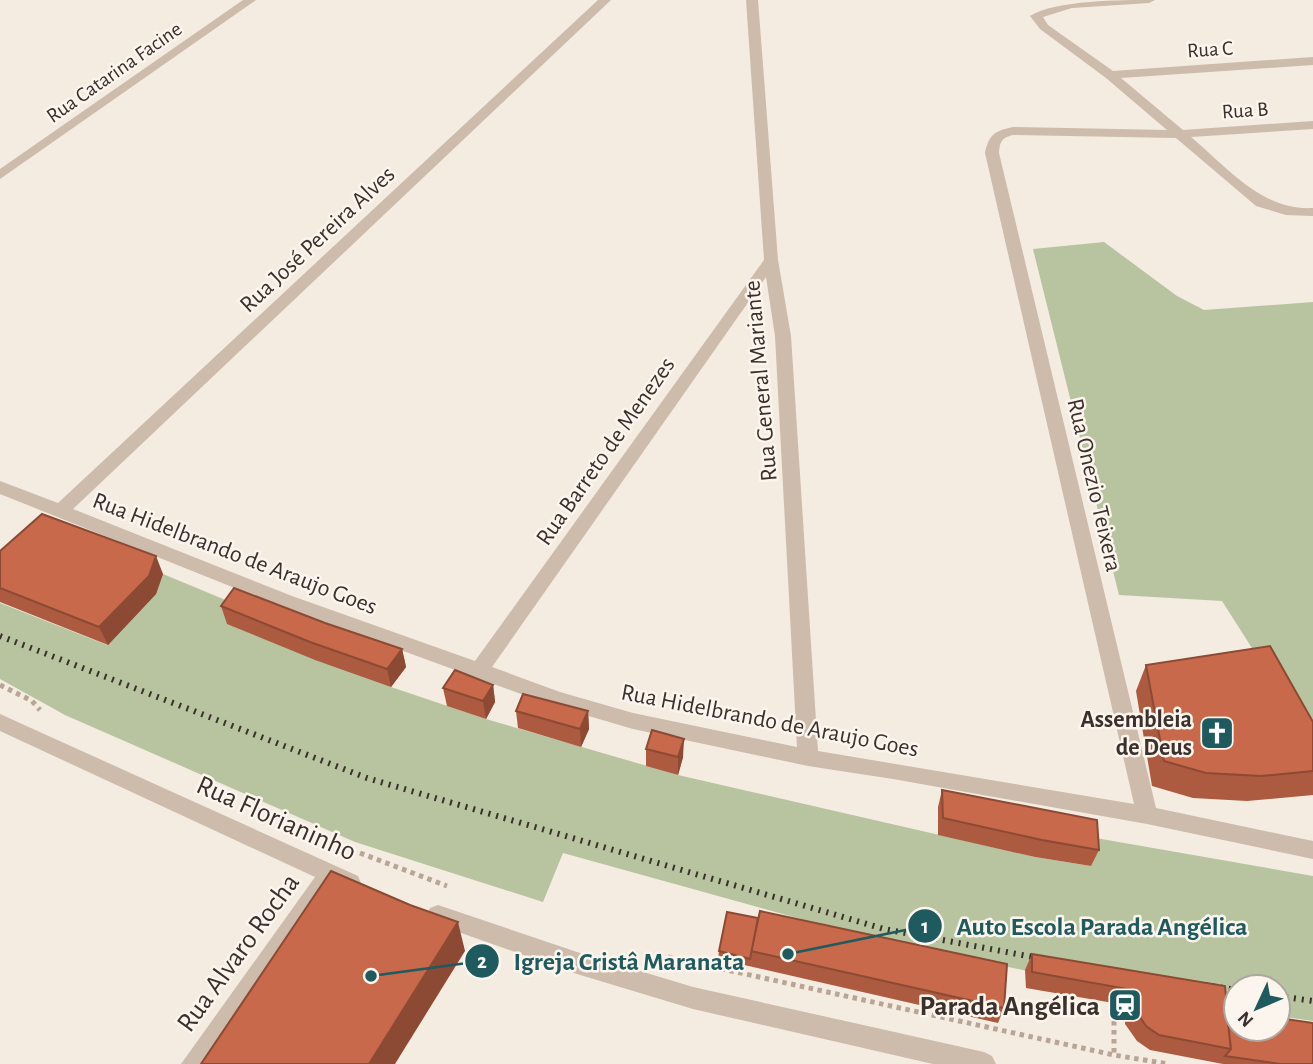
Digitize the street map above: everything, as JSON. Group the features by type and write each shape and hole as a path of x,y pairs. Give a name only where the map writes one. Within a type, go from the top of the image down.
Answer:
{"street":[{"name":"Rua Catarina Facine","path":"0,175 250,0"},
{"name":"Rua José Pereira Alves","path":"61,511 605,0"},
{"name":"Rua General Mariante","path":"752,0 771,260 783,336 808,758"},
{"path":"1149,0 1071,4 1044,10 1035,16 1044,27 1110,75 1261,202 1277,210 1298,214 1313,212"},
{"name":"Rua C","path":"1110,75 1313,61"},
{"name":"Rua B","path":"995,167 992,153 994,141 1000,134 1013,131 1180,134 1313,125"},
{"name":"Rua Onezio Teixera","path":"995,167 1147,815"},
{"name":"Rua Barreto de Menezes","path":"479,671 771,260"},
{"name":"Rua Hidelbrando de Araujo Goes","path":"0,487 286,601 558,699 633,721 808,758 892,769 1147,815 1313,850"},
{"name":"Rua Florianinho","path":"0,722 328,875 366,889"},
{"name":"Rua Alvaro Rocha","path":"193,1064 328,875"},
{"path":"416,907 577,963 693,998 984,1064"}],"path":[{"path":"0,685 32,701 48,720"},
{"path":"348,849 460,890"},
{"path":"666,956 1114,1055 1168,1064"},
{"path":"1114,1003 1114,1055"}],"green space":[{"path":"1104,242 1177,296 1204,310 1313,302 1313,744 1222,601 1119,595 1033,249"},
{"path":"163,574 240,606 391,687 486,719 678,775 1035,857 1091,866 1090,837 1313,876 1313,1021 1292,1018 1292,973 1222,973 1222,1010 1215,1009 880,941 563,853 543,902 355,842 65,715 0,679 0,603 107,645 156,594"}],"building":[{"path":"42,514 156,556 149,576 99,627 0,588 0,551"},
{"path":"234,588 402,649 387,669 310,642 221,606"},
{"name":"Assembleia de Deus","path":"1270,646 1313,722 1313,771 1261,776 1206,773 1164,761 1146,665"},
{"path":"455,670 493,685 483,701 443,688"},
{"path":"523,694 588,711 580,729 516,711"},
{"path":"652,730 684,739 678,757 646,749"},
{"path":"942,790 1097,820 1099,850 943,818"},
{"path":"331,871 410,905 458,922 369,1064 201,1064"},
{"path":"760,911 1007,964 1004,1008 751,951"},
{"path":"727,912 758,918 750,959 719,951"},
{"path":"1032,954 1222,986 1222,1043 1230,1043 1231,1049 1159,1035 1146,1026 1134,1008 1133,990 1032,972"},
{"path":"1292,1020 1313,1023 1313,1064 1280,1064 1225,1056 1231,1049 1230,1043 1292,1043"}],"railway":[{"path":"0,636 367,778 884,929 1049,960"},
{"path":"1205,985 1222,988"},
{"path":"1292,998 1313,1001"}],"place":[{"name":"Assembleia de Deus","path":"1217,733"},
{"name":"Auto Escola Parada Angélica","path":"788,954"},
{"name":"Igreja Cristâ Maranata","path":"371,976"},
{"name":"Parada Angélica","path":"1125,1005"}]}
